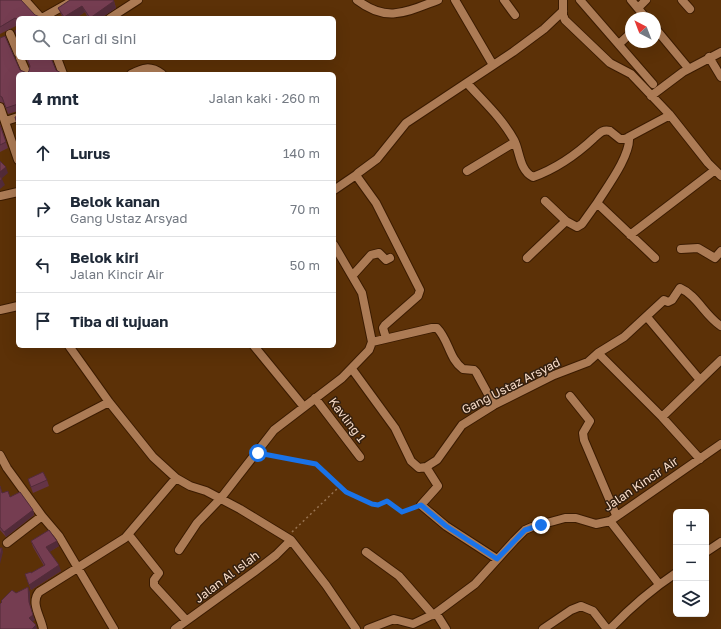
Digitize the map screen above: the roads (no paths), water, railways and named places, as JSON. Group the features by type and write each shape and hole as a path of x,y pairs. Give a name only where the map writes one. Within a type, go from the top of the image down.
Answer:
{"street":[{"path":"25,0 40,16"},
{"path":"46,16 74,0"},
{"path":"113,16 138,0"},
{"path":"357,0 376,12 390,14 399,14 438,0"},
{"path":"455,0 494,65"},
{"path":"504,0 515,15"},
{"path":"563,0 565,20 615,66 631,74 670,115 718,173 630,235"},
{"path":"580,0 653,84"},
{"path":"631,0 641,12"},
{"path":"638,8 646,0"},
{"path":"682,0 690,9"},
{"path":"336,189 377,159 402,127 494,65 544,29 563,11"},
{"path":"0,40 16,31"},
{"path":"10,34 16,48"},
{"path":"661,35 689,69"},
{"path":"619,44 625,38"},
{"path":"651,96 689,69 721,52"},
{"path":"709,58 721,76"},
{"path":"21,60 26,72"},
{"path":"58,60 62,72"},
{"path":"135,72 144,68 154,68 159,72"},
{"path":"467,83 505,124 515,142 520,161 530,176 533,177 564,161 602,131 610,131 620,139 625,139 670,115"},
{"path":"0,107 16,154"},
{"path":"6,121 16,118"},
{"path":"545,201 566,221 579,226 597,203 622,160 630,144 629,137"},
{"path":"467,171 515,142"},
{"path":"356,175 376,202 420,290 418,296 385,325 383,328 386,338"},
{"path":"0,196 16,192"},
{"path":"597,203 655,258"},
{"path":"527,258 566,221"},
{"path":"179,550 197,523 221,498 258,453 274,430 352,369 369,350 372,342 364,298 353,275 336,248"},
{"path":"681,250 698,248 715,258 721,251"},
{"path":"353,275 374,254 379,253 386,260 390,258"},
{"name":"Gang Ustaz Arsyad","path":"426,468 437,460 462,425 494,405 554,375 588,362 598,353 622,339 664,300 668,302 672,300 679,289 682,288 692,296 710,317 721,326"},
{"path":"0,310 16,306"},
{"path":"647,317 700,380"},
{"path":"372,342 437,328 441,332 458,365 463,369 474,370 476,372 494,405"},
{"path":"70,348 109,402 154,457 176,478 221,498 289,539 326,585 356,629"},
{"path":"256,348 304,407"},
{"path":"598,353 662,417 700,459"},
{"path":"662,417 721,360"},
{"path":"352,369 395,428 411,461 419,468 426,468 438,486 421,505 446,526 497,559"},
{"path":"570,396 590,421 583,433 584,440 613,518 659,584"},
{"name":"Kavling 1","path":"316,398 360,457"},
{"path":"57,429 109,402"},
{"name":"Jalan Kincir Air","path":"368,629 394,619 413,627 434,614 474,584 525,530 564,518 576,518 596,524 613,518 721,444"},
{"path":"0,455 7,468 42,516 59,536 114,629"},
{"path":"43,628 36,608 36,596 38,592 79,568 128,535 176,478"},
{"path":"7,543 42,516"},
{"path":"128,535 159,573 154,580 154,585 186,620"},
{"name":"Jalan Al Islah","path":"175,629 276,556 289,539"},
{"path":"709,550 721,542"},
{"path":"366,552 399,576 446,629"},
{"path":"543,629 571,610 581,606 593,611 608,629 659,584 673,574"}]}
